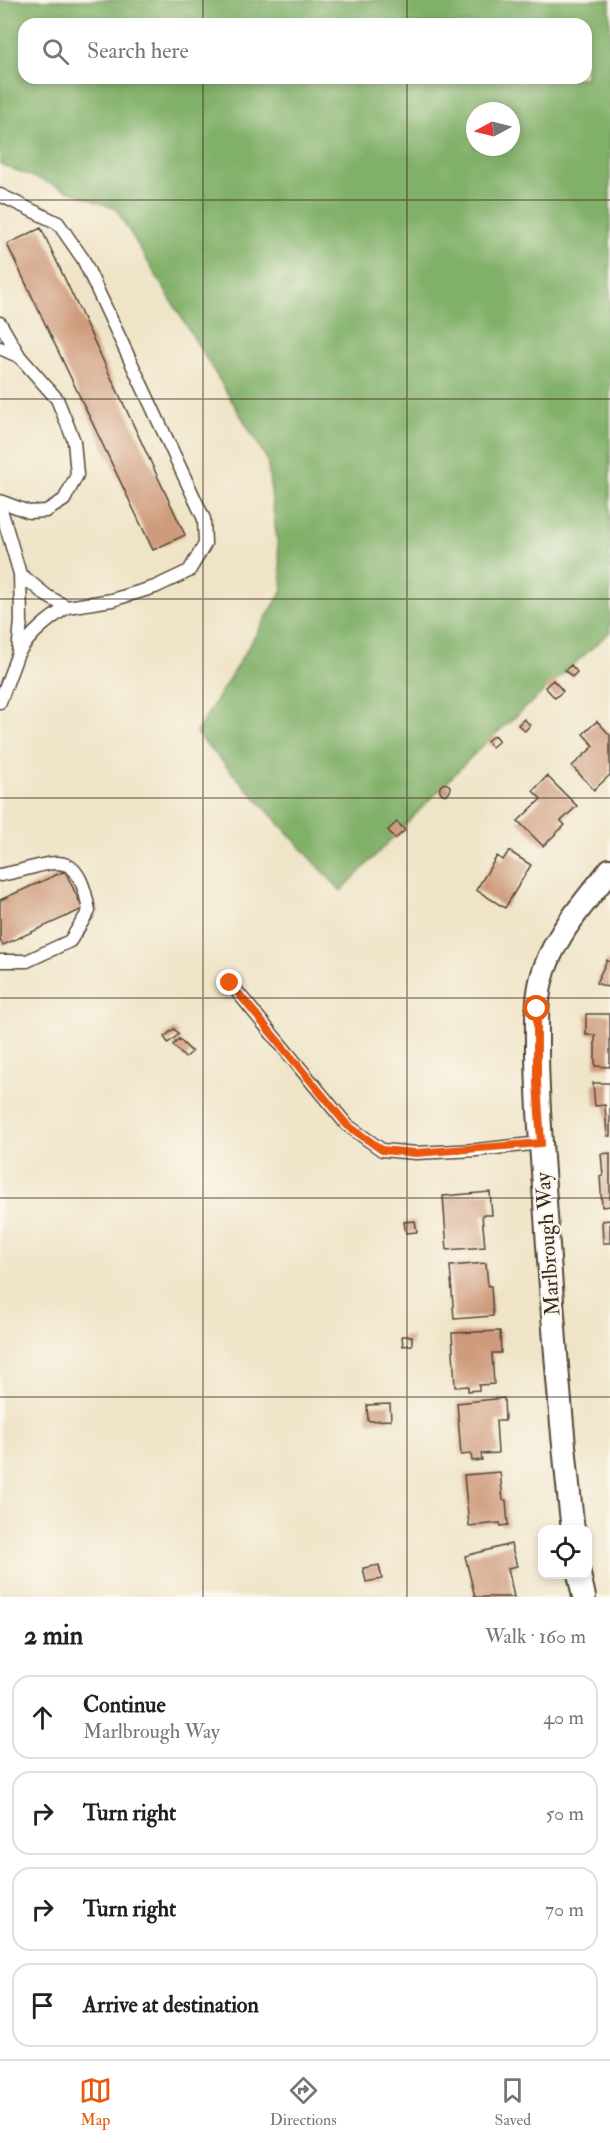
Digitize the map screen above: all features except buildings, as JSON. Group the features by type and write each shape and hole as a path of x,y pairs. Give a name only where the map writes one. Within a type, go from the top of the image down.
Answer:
{"street":[{"name":"Marlbrough Way","path":"572,1525 560,1412 541,1143 537,1083 537,1009 541,982 549,956 561,933 610,870"},
{"path":"580,1579 584,1597"}],"lane":[{"path":"0,195 58,223 83,259 204,519 205,544 189,571 155,587 112,600 68,607 46,621 31,635 18,653"},
{"path":"0,323 20,357 57,399 74,441 77,475 64,500 46,511 28,512 0,501"},
{"path":"0,348 20,357"},
{"path":"0,506 20,574 21,621 18,653 0,702"},
{"path":"20,574 47,596 68,607"},
{"path":"0,875 52,862 66,863 77,873 85,889 89,911 70,941 27,961 0,961"},
{"path":"230,983 347,1125 382,1150 416,1153 541,1143"}],"green space":[{"path":"0,0 610,0 610,632 480,748 341,891 196,733 283,590 267,459 116,209 0,164"}],"route":[{"path":"230,983 347,1125 382,1150 416,1153 541,1143 537,1083 537,1009"}]}
